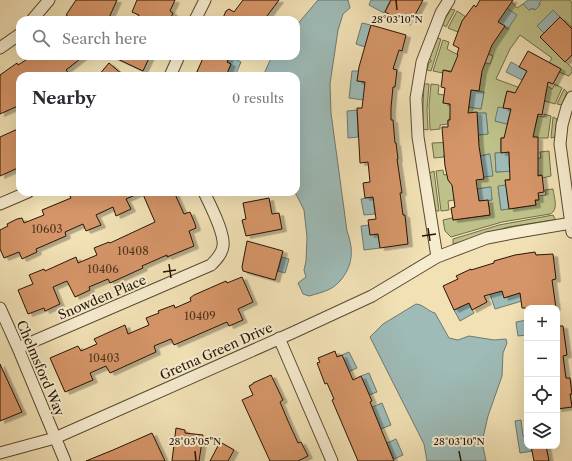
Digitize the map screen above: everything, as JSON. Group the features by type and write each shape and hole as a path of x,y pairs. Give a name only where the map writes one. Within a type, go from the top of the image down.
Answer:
{"street":[{"path":"35,16 49,0"},
{"path":"197,16 205,0"},
{"path":"436,257 418,137 416,98 422,62 441,13 449,0"},
{"path":"0,48 16,37"},
{"path":"172,72 177,60"},
{"path":"572,97 567,107 562,125 560,144 572,226"},
{"path":"0,204 19,196"},
{"name":"Snowden Place","path":"18,348 211,265 219,256 223,246 221,230 206,196"},
{"name":"Gretna Green Drive","path":"0,453 55,438 279,338 372,296 436,257 487,238 524,231 572,226"},
{"name":"Chelmsford Way","path":"0,308 65,461"},
{"path":"279,338 332,461"}],"green space":[{"path":"510,0 517,8 523,4 529,10 533,8 534,10 540,5 539,3 542,0 570,0 572,3 572,29 553,10 538,26 544,33 540,37 572,68 572,72 569,76 559,72 549,63 552,58 520,35 510,49 496,79 526,90 547,86 552,89 555,84 562,88 555,104 545,100 507,91 503,108 495,121 534,130 538,116 544,117 544,114 551,116 548,138 501,138 501,153 495,153 496,172 514,171 537,158 541,158 540,152 549,151 551,176 542,178 541,175 505,180 506,185 498,187 501,210 536,205 535,200 538,200 538,196 546,195 545,190 553,189 555,206 553,212 550,214 502,222 451,237 445,231 443,220 490,215 488,201 492,200 490,187 477,189 454,200 448,201 449,210 441,211 436,171 443,170 444,175 449,174 448,178 451,183 483,177 489,154 480,156 479,150 444,155 444,157 434,158 432,143 479,141 478,135 488,134 486,113 450,114 448,124 440,125 440,129 430,130 429,106 431,84 439,85 438,94 444,95 443,103 481,109 484,92 479,91 481,75 444,70 443,73 433,71 443,40 449,42 447,49 458,55 490,64 493,56 458,32 448,28 457,11 466,17 508,29 507,8"},
{"path":"451,9 455,10 446,27 442,24"},
{"path":"436,38 441,39 431,71 427,70 429,62 431,62 429,59"},
{"path":"424,84 429,84 427,109 428,130 423,129"},
{"path":"564,89 567,92 562,105 557,104"},
{"path":"553,117 557,119 555,137 551,138"},
{"path":"434,171 439,211 435,211 429,173"},
{"path":"553,215 555,219 553,220 508,227 453,244 453,239 499,225"}],"water":[{"path":"318,0 348,0 350,8 343,14 338,30 330,84 331,113 347,231 351,245 351,258 348,270 340,281 330,289 309,296 303,294 298,283 306,277 304,270 307,237 304,210 297,196 300,196 300,72 265,72 270,60 300,60 300,21"},
{"path":"371,0 390,1 384,13 369,5"},
{"path":"528,0 542,0 539,3 540,5 535,10 533,8 529,10 523,4"},
{"path":"507,8 517,15 508,29 498,22"},
{"path":"553,10 560,17 544,33 537,26"},
{"path":"362,23 371,25 365,47 356,44"},
{"path":"228,60 237,60 241,62 237,72 227,72 231,64 227,62"},
{"path":"511,62 527,71 522,80 506,72"},
{"path":"352,71 359,71 357,81 365,82 364,100 349,98"},
{"path":"471,90 484,92 481,109 469,107"},
{"path":"498,107 511,109 507,124 495,121"},
{"path":"357,110 358,137 348,138 347,111"},
{"path":"477,113 486,113 488,134 478,135"},
{"path":"509,152 509,167 514,171 496,172 495,153"},
{"path":"490,154 493,176 483,177 480,156"},
{"path":"506,185 509,209 501,210 498,186"},
{"path":"491,187 492,200 479,201 477,189"},
{"path":"373,197 375,214 364,215 361,199"},
{"path":"369,225 370,235 378,234 380,248 364,250 361,226"},
{"path":"282,257 289,259 285,273 278,271"},
{"path":"502,291 520,293 522,301 495,309 490,294"},
{"path":"469,303 474,313 460,321 454,310"},
{"path":"416,304 435,313 449,338 458,340 469,336 494,340 506,339 507,343 503,353 502,376 488,416 482,442 486,461 427,461 424,444 370,337 383,324"},
{"path":"524,321 524,335 518,336 516,322"},
{"path":"349,352 357,368 346,373 342,355"},
{"path":"369,373 377,392 369,395 361,376"},
{"path":"382,403 391,425 381,429 372,407"},
{"path":"521,420 524,436 524,449 532,449 532,451 520,453 515,421"},
{"path":"396,439 403,455 394,459 387,443"}],"building":[{"path":"76,0 117,0 110,16 66,15"},
{"path":"137,0 175,0 170,11 173,13 172,16 139,16 132,12"},
{"path":"243,0 279,0 267,16 224,16 226,11 229,9 234,12"},
{"path":"391,0 423,0 415,15 411,13 406,23 385,12"},
{"path":"480,0 513,0 498,22 505,26 492,45 482,71 479,91 471,90 468,113 477,112 479,146 484,179 476,180 479,201 488,200 490,215 453,220 451,208 455,207 452,185 448,180 445,166 442,127 448,127 448,120 450,120 450,104 443,103 445,88 441,87 443,70 451,72 458,55 459,48 453,45 462,21 474,5 476,7"},
{"path":"560,17 572,29 572,55 565,62 540,37"},
{"path":"371,25 406,35 402,51 399,50 393,69 397,70 395,87 393,87 391,120 393,120 402,193 400,193 403,215 405,215 408,244 380,248 378,234 370,235 368,220 376,219 373,197 365,198 363,183 370,182 368,162 360,163 357,108 362,108 365,82 357,81 359,67"},
{"path":"528,51 561,69 553,84 548,82 542,115 538,114 533,137 538,137 538,176 542,175 544,192 538,193 539,200 535,200 536,205 509,209 505,180 510,180 509,152 501,153 501,138 504,138 511,109 503,108 507,91 515,93 527,71 519,67"},
{"path":"26,60 79,60 66,70 68,72 16,72 16,107 0,114 0,75 17,63 18,65"},
{"path":"120,60 148,60 143,71"},
{"path":"202,60 228,60 227,62 231,64 228,72 197,72"},
{"path":"109,63 119,72 101,72"},
{"path":"16,130 16,169 0,176 0,137"},
{"path":"70,196 133,196 126,199 131,209 116,216 113,207 96,215 101,225 86,231 83,224 65,232 66,236 36,249 37,252 22,259 19,252 4,258 0,249 0,230 8,226 7,224 17,219 22,218 24,223 44,215 42,210 71,198"},
{"path":"144,196 176,196 184,214 190,212 195,224 196,228 189,231 194,246 167,257 167,255 142,266 143,268 110,283 108,279 89,287 90,290 75,297 67,281 53,287 60,304 45,311 44,308 28,314 18,290 33,284 29,275 44,269 45,271 76,257 78,263 97,255 94,248 109,242 110,243 155,222"},
{"path":"269,198 272,214 279,213 282,229 246,236 242,220 246,219 243,203"},
{"path":"247,241 283,251 275,280 243,271 242,267"},
{"path":"535,252 536,255 553,254 556,279 552,280 556,305 524,305 524,308 522,308 520,293 504,298 502,291 484,296 487,302 472,310 469,303 454,310 443,286 458,279 456,276 471,269 494,263 494,261 515,255"},
{"path":"242,277 253,302 238,309 243,320 229,326 227,322 174,345 171,339 154,346 156,352 110,373 106,366 90,373 93,380 65,392 50,358 78,346 81,351 97,344 94,339 125,325 128,334 149,325 146,318 159,313 158,311 174,305 175,308 191,301 190,298 194,295 226,281 227,283"},
{"path":"560,326 563,326 567,355 563,356 566,378 570,378 572,407 560,409"},
{"path":"335,351 337,357 342,355 353,380 361,376 372,401 370,402 394,461 358,461 332,400 334,399 327,383 325,384 317,363 320,362 318,358"},
{"path":"0,364 22,412 0,421"},
{"path":"271,375 283,400 280,402 298,443 301,442 308,456 298,461 270,461 242,400 253,395 249,386"},
{"path":"176,428 185,430 185,433 203,435 199,461 172,461"},
{"path":"152,433 165,461 86,461 113,450"},
{"path":"220,442 234,450 228,461 210,461"},
{"path":"532,449 547,449 549,461 534,461"}]}
